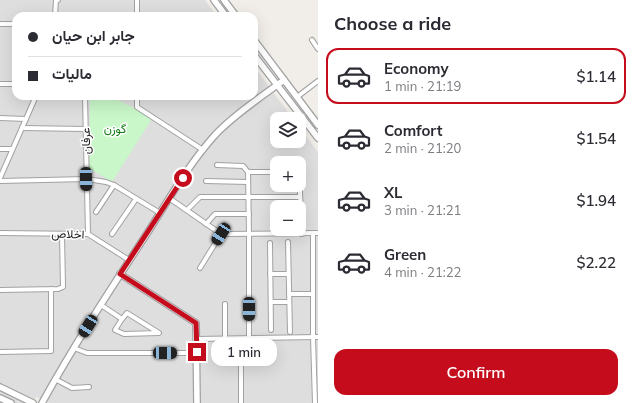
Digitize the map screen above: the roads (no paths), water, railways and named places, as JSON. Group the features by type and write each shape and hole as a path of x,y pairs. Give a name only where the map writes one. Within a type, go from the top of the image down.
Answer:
{"street":[{"path":"56,12 57,0"},
{"path":"137,0 137,12"},
{"path":"214,0 223,12"},
{"path":"228,1 234,12"},
{"path":"1,24 12,24"},
{"path":"312,40 318,49"},
{"path":"258,45 318,125"},
{"path":"258,60 318,138"},
{"path":"42,403 101,304 196,157 217,134 284,80"},
{"path":"297,97 318,81"},
{"path":"0,84 12,84"},
{"path":"34,100 0,179 86,179 106,182 114,185 160,213"},
{"name":"عرفان","path":"85,100 88,234"},
{"path":"137,100 137,107 203,150"},
{"path":"0,118 26,119"},
{"path":"22,128 85,128"},
{"path":"0,149 12,149"},
{"path":"217,165 243,166 248,172 249,339"},
{"path":"248,172 270,172"},
{"path":"206,181 248,182"},
{"path":"96,212 114,185"},
{"path":"300,192 300,200"},
{"path":"187,210 200,198 300,197"},
{"path":"170,198 221,234 270,234"},
{"path":"112,234 136,199"},
{"path":"206,224 215,214 249,214"},
{"name":"اخلاص","path":"0,233 88,234 129,260"},
{"path":"306,234 318,233"},
{"path":"0,290 58,289 63,287 62,234"},
{"path":"200,268 221,234"},
{"path":"313,234 313,337 315,403"},
{"path":"288,242 290,332"},
{"path":"270,243 271,330"},
{"path":"313,271 318,271"},
{"path":"120,274 196,323 197,403"},
{"path":"270,274 288,274"},
{"path":"0,352 52,351 51,289"},
{"path":"289,294 313,294"},
{"path":"271,302 289,302"},
{"path":"313,302 318,302"},
{"path":"101,304 122,319"},
{"path":"225,304 225,339"},
{"path":"127,313 159,333 124,334 115,330 122,319 127,313"},
{"path":"197,339 318,337"},
{"path":"241,339 241,403"},
{"path":"74,348 86,353 197,352"},
{"path":"55,379 72,388 89,387"},
{"path":"0,387 33,403"},
{"path":"0,398 12,403"}],"park label":[{"name":"گوزن","path":"115,129"}]}
